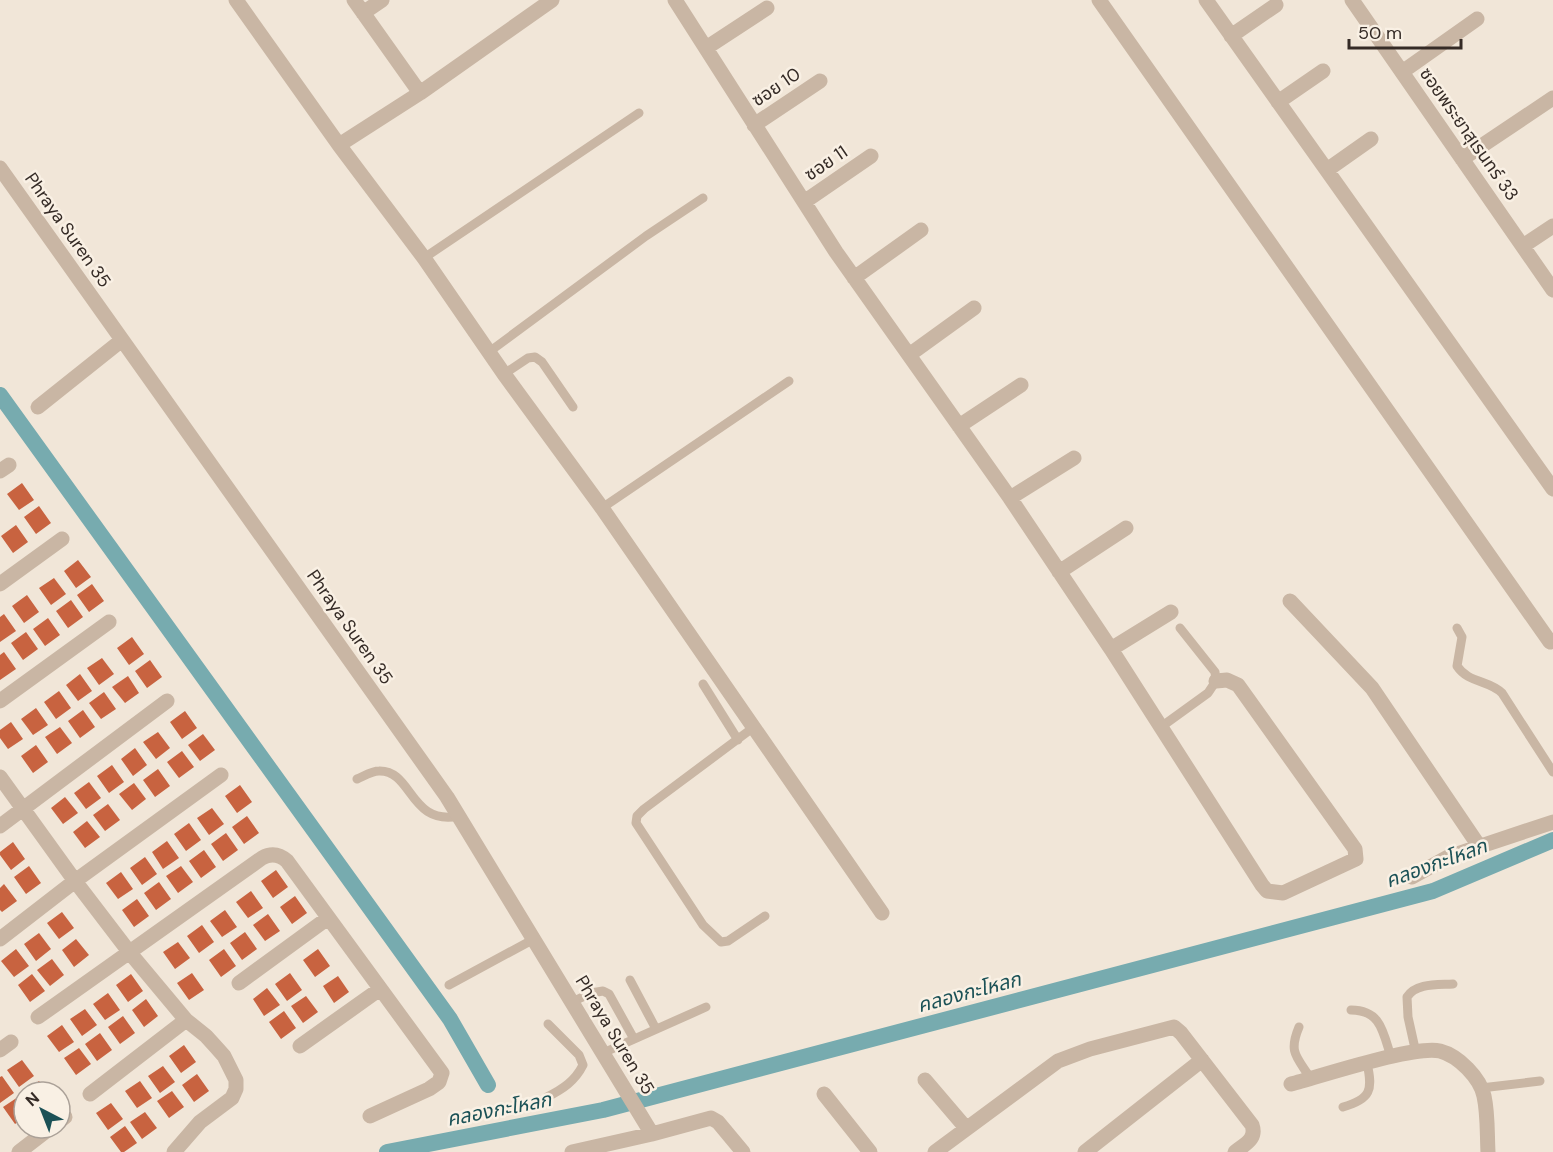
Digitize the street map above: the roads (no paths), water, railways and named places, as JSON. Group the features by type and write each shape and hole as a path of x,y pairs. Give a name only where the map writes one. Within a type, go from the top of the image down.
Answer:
{"street":[{"path":"236,0 602,508 882,913"},
{"path":"354,0 420,93"},
{"path":"363,13 382,0"},
{"path":"339,145 420,93 552,0"},
{"path":"675,0 854,278 1010,498 1111,649 1262,885 1267,891 1283,892 1356,859 1355,849 1238,685 1227,680 1216,681"},
{"path":"1099,0 1550,642"},
{"path":"1206,0 1553,489"},
{"name":"ซอยพระยาสุเรนทร์ 33","path":"1353,0 1553,290"},
{"path":"1231,36 1276,5"},
{"path":"706,48 767,8"},
{"path":"1402,72 1477,19"},
{"path":"1278,102 1323,71"},
{"name":"ซอย 10","path":"754,125 820,81"},
{"path":"1462,159 1553,98"},
{"path":"1327,171 1371,139"},
{"name":"ซอย 11","path":"804,202 871,156"},
{"name":"Phraya Suren 35","path":"0,168 459,816 648,1128"},
{"path":"1523,246 1553,226"},
{"path":"854,278 921,230"},
{"path":"909,355 974,308"},
{"path":"38,407 122,340"},
{"path":"959,426 1021,385"},
{"path":"1010,498 1074,458"},
{"path":"1059,572 1126,528"},
{"path":"0,584 62,539"},
{"path":"1290,600 1372,688 1479,846"},
{"path":"1111,649 1171,612"},
{"path":"0,701 109,622"},
{"path":"0,826 167,701"},
{"path":"0,939 75,881 221,775"},
{"path":"0,777 129,953 186,1020 206,1036 224,1056 236,1080 236,1089 232,1098 200,1122 174,1152"},
{"path":"1412,877 1448,857 1553,822"},
{"path":"38,1017 266,856 278,855 287,861 440,1068 442,1077 429,1089 370,1116"},
{"path":"239,983 328,918"},
{"path":"300,1046 380,989"},
{"path":"90,1094 186,1020"},
{"path":"935,1152 1058,1061 1090,1049 1174,1027 1202,1060 1254,1130 1252,1139 1235,1152"},
{"path":"1291,1084 1391,1057 1438,1050 1459,1061 1481,1088 1484,1097 1488,1152"},
{"path":"1084,1152 1202,1060"},
{"path":"925,1080 966,1128"},
{"path":"824,1094 870,1152"},
{"path":"574,1152 648,1128 711,1118 718,1122 742,1152"},
{"path":"19,1152 34,1140"}],"lane":[{"path":"424,258 639,113"},
{"path":"489,352 646,236 703,198"},
{"path":"504,374 528,358 535,357 542,362 573,407"},
{"path":"602,508 789,381"},
{"path":"1161,727 1208,693 1216,681 1215,672 1180,628"},
{"path":"1457,628 1462,637 1457,666 1461,672 1470,678 1494,685 1502,693 1553,772"},
{"path":"703,684 738,740"},
{"path":"754,727 644,809 637,816 636,823 713,937 721,942 728,941 765,916"},
{"path":"357,779 378,771 387,772 397,778 427,813 446,819 459,816"},
{"path":"449,985 534,939"},
{"path":"630,980 656,1029"},
{"path":"1416,1053 1408,1017 1407,997 1413,990 1453,984"},
{"path":"572,1002 591,993 603,991 609,994 634,1039"},
{"path":"579,1055 634,1039 706,1007"},
{"path":"1351,1010 1364,1010 1374,1017 1383,1032 1391,1057"},
{"path":"547,1097 562,1090 577,1076 583,1065 579,1055 548,1024"},
{"path":"1299,1027 1292,1043 1295,1055 1311,1079"},
{"path":"1343,1107 1361,1100 1369,1093 1371,1082 1367,1063"},
{"path":"1481,1088 1540,1081"}],"waterway":[{"path":"0,395 450,1019 488,1085"},
{"name":"คลองกะโหลก","path":"387,1152 603,1110 1433,891 1553,840"}]}
